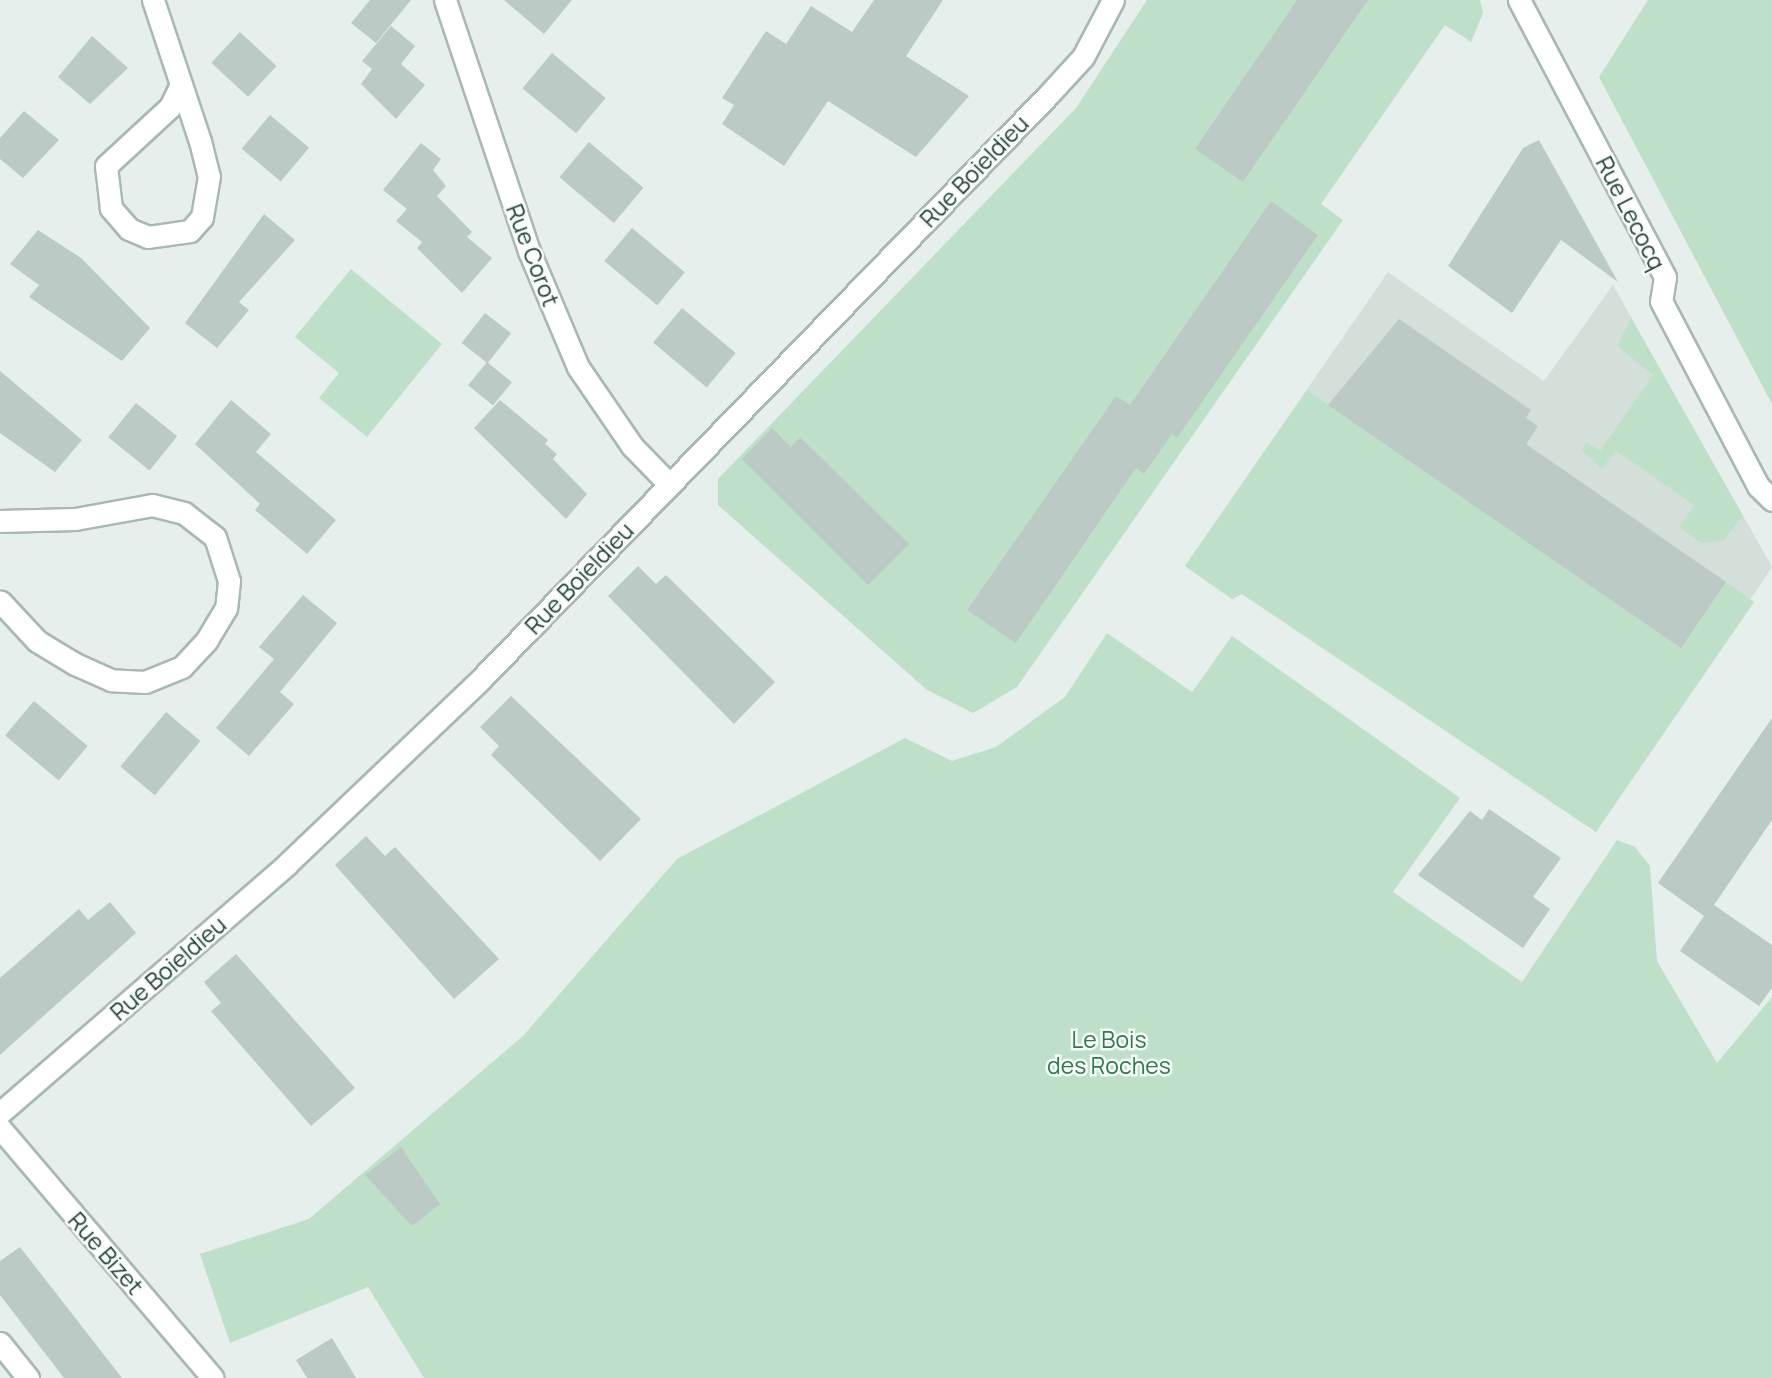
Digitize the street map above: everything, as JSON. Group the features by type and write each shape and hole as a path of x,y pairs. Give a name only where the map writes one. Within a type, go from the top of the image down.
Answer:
{"street":[{"path":"153,0 181,84 209,176 208,197 190,231 148,237 129,229 111,208 106,166 170,107 181,84"},
{"name":"Rue Corot","path":"445,0 529,251 578,367 632,446 669,484"},
{"name":"Rue Boieldieu","path":"0,1113 381,776 1058,85 1083,57 1113,0"},
{"name":"Rue Lecocq","path":"1519,0 1665,277 1661,301 1758,486 1772,500"},
{"path":"0,521 75,519 152,505 184,513 210,529 225,553 229,581 226,608 206,640 182,667 145,682 111,680 75,664 37,641 0,601"},
{"name":"Rue Bizet","path":"0,1128 212,1378"},
{"path":"0,1343 28,1378"}],"shaded area":[{"path":"1388,272 1544,381 1613,285 1772,567 1596,832 1242,594 1232,599 1185,566"}],"green space":[{"path":"1147,0 1480,0 1483,13 1471,42 1445,25 1321,204 1343,220 1017,687 973,713 927,690 718,505 718,479 1076,108"},
{"path":"1648,0 1772,0 1772,404 1599,77"},
{"path":"351,269 442,344 367,437 319,398 339,373 295,337"},
{"path":"1631,318 1743,516 1723,541 1701,543 1679,527 1694,505 1616,451 1602,469 1582,450 1586,442 1600,451 1653,375 1617,346"},
{"path":"1307,390 1681,647 1726,582 1754,602 1596,832 1242,594 1232,599 1185,566"},
{"name":"Le Bois des Roches","path":"1107,633 1192,692 1232,636 1460,798 1393,892 1522,982 1617,840 1635,847 1650,866 1657,961 1717,1063 1772,997 1772,1378 424,1378 368,1287 230,1343 200,1254 309,1219 523,1036 677,859 905,738 952,761 996,747 1065,697"}],"building":[{"path":"370,0 411,0 376,43 351,23"},
{"path":"504,0 572,0 544,34"},
{"path":"874,0 943,0 906,56 969,96 916,157 828,101 784,166 722,124 734,105 722,98 766,31 786,44 811,6 852,32"},
{"path":"1297,0 1368,0 1243,182 1195,149"},
{"path":"391,26 415,46 401,64 425,85 396,119 361,84 372,69 362,61"},
{"path":"240,32 277,66 248,97 211,63"},
{"path":"92,36 128,68 90,104 58,77"},
{"path":"552,53 606,98 576,133 522,88"},
{"path":"24,111 59,140 23,178 0,159 0,138"},
{"path":"270,115 309,148 281,181 242,149"},
{"path":"1539,140 1618,282 1561,240 1512,313 1448,266 1523,148"},
{"path":"589,142 643,188 614,223 559,177"},
{"path":"421,143 441,159 433,170 446,186 437,196 472,232 467,237 492,258 462,293 417,248 422,242 396,221 407,209 383,190"},
{"path":"1271,201 1318,235 1177,438 1172,434 1144,474 1136,468 1016,643 967,610 1116,396 1130,405"},
{"path":"264,214 295,240 239,302 249,310 217,348 185,323"},
{"path":"632,228 685,272 657,305 604,261"},
{"path":"38,230 81,258 150,328 122,361 29,297 39,285 10,264"},
{"path":"682,308 736,353 707,387 653,342"},
{"path":"485,313 511,333 488,363 462,343"},
{"path":"1399,319 1531,410 1526,418 1538,426 1526,444 1726,582 1681,648 1328,405"},
{"path":"487,362 512,382 493,405 468,385"},
{"path":"0,371 82,440 55,472 0,433"},
{"path":"231,400 271,434 256,452 336,520 307,554 255,510 260,504 195,444"},
{"path":"500,400 548,440 545,444 557,454 553,459 587,494 566,519 474,428"},
{"path":"136,403 177,436 149,471 108,437"},
{"path":"772,428 791,447 800,437 909,544 868,585 742,459"},
{"path":"638,566 656,584 666,575 775,682 734,724 608,596"},
{"path":"303,595 337,623 280,692 294,704 249,756 216,728 274,659 259,647"},
{"path":"511,696 641,819 600,861 491,755 499,746 480,727"},
{"path":"34,701 88,746 59,780 5,735"},
{"path":"166,712 200,741 155,795 120,766"},
{"path":"1772,718 1772,820 1714,905 1772,945 1772,988 1759,1006 1680,951 1704,916 1658,883"},
{"path":"1489,809 1561,858 1533,897 1550,909 1523,948 1418,875 1470,811 1482,820"},
{"path":"366,836 385,856 395,847 499,959 454,999 335,865"},
{"path":"110,902 136,933 0,1055 0,978 79,909 88,920"},
{"path":"236,954 355,1088 311,1126 211,1011 221,1003 204,982"},
{"path":"401,1147 440,1204 412,1226 365,1175"},
{"path":"20,1247 122,1378 64,1378 0,1295 0,1261"},
{"path":"332,1338 356,1378 307,1378 296,1360"}]}
